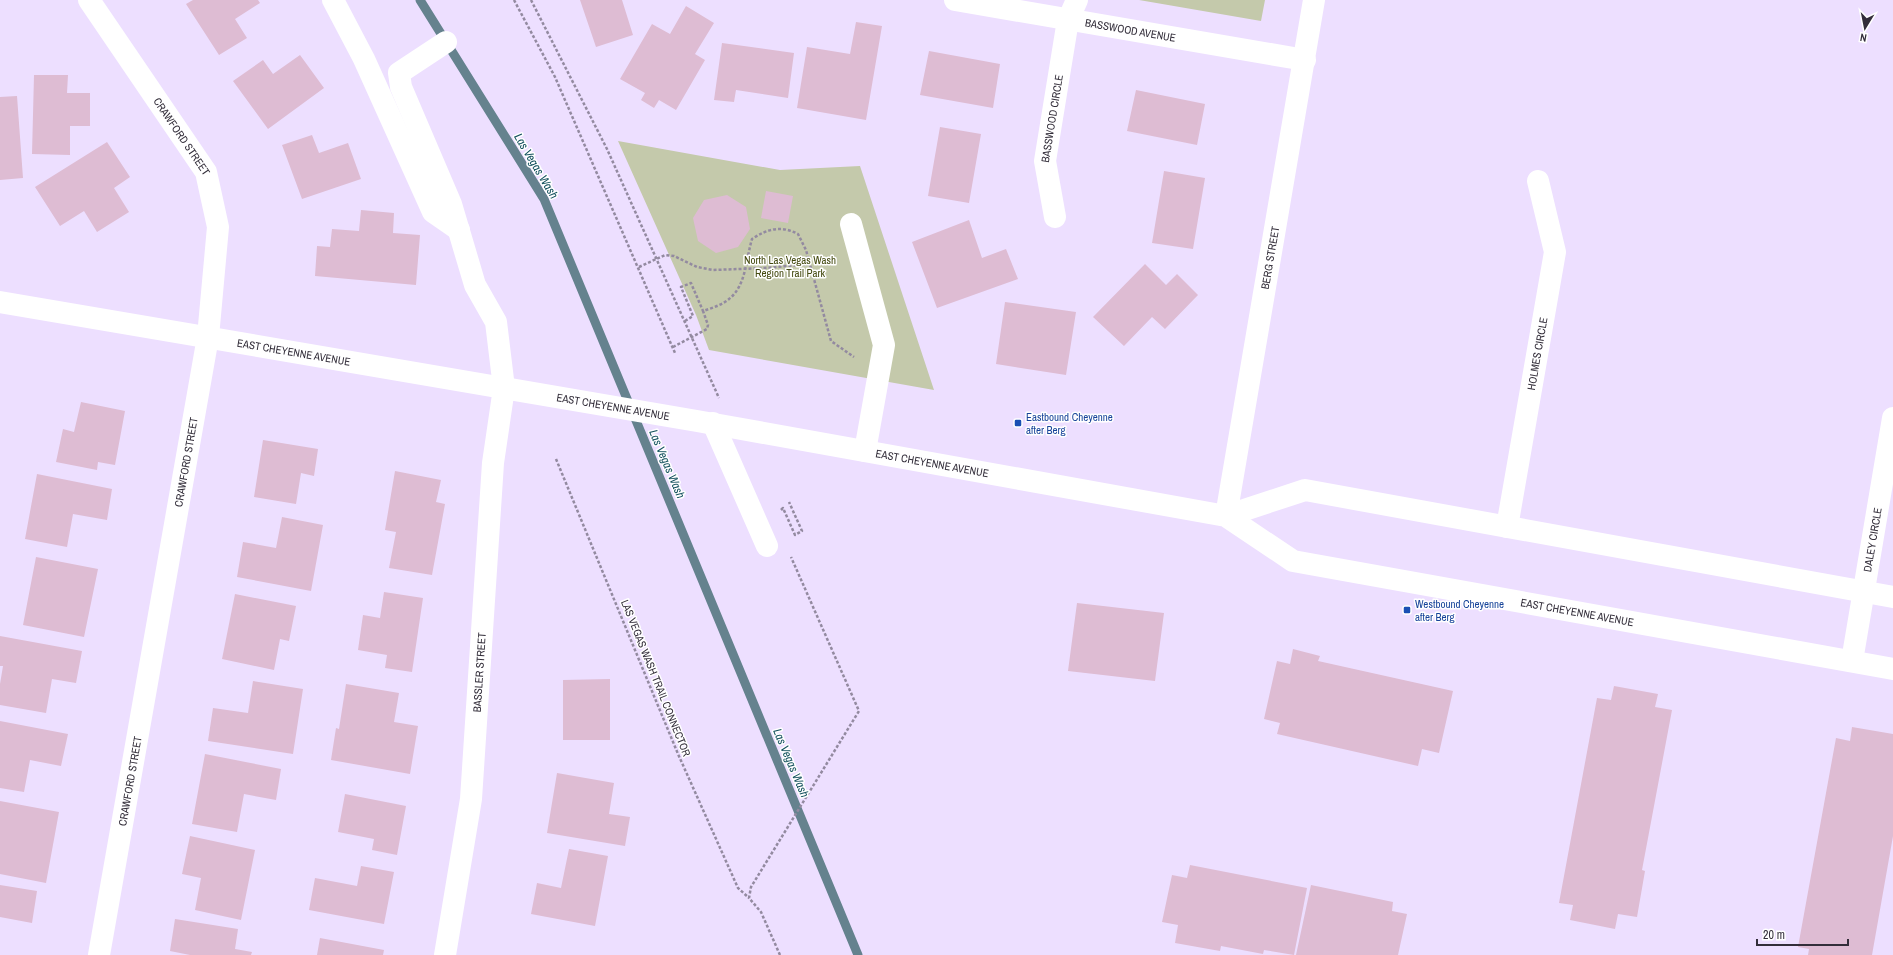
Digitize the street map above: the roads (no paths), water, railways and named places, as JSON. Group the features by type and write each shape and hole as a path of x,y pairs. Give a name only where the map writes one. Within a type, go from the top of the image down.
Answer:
{"street":[{"name":"CRAWFORD STREET","path":"89,0 206,172 218,227 208,337 99,955"},
{"path":"333,0 364,58 433,212 459,230"},
{"name":"BASSWOOD AVENUE","path":"955,0 1305,60"},
{"name":"BASSWOOD CIRCLE","path":"1055,217 1045,161 1068,20 1077,0"},
{"name":"BERG STREET","path":"1226,516 1305,60 1314,0"},
{"name":"BASSLER STREET","path":"445,955 471,799 493,463 504,388 496,322 475,285 451,204 401,87 399,73 446,42"},
{"name":"HOLMES CIRCLE","path":"1507,527 1555,252 1538,181"},
{"path":"851,224 884,345 865,451"},
{"name":"EAST CHEYENNE AVENUE","path":"0,302 705,422 1226,516 1293,561 1893,669"},
{"name":"DALEY CIRCLE","path":"1852,661 1893,418"},
{"path":"705,422 767,546"},
{"name":"EAST CHEYENNE AVENUE","path":"1226,516 1304,490 1893,597"}],"waterway":[{"name":"Las Vegas Wash","path":"420,0 544,199 858,955"}],"place":[{"name":"Eastbound Cheyenne after Berg","path":"1018,423"},
{"name":"Westbound Cheyenne after Berg","path":"1407,610"}],"park label":[{"name":"North Las Vegas Wash Region Trail Park","path":"790,266"}]}
